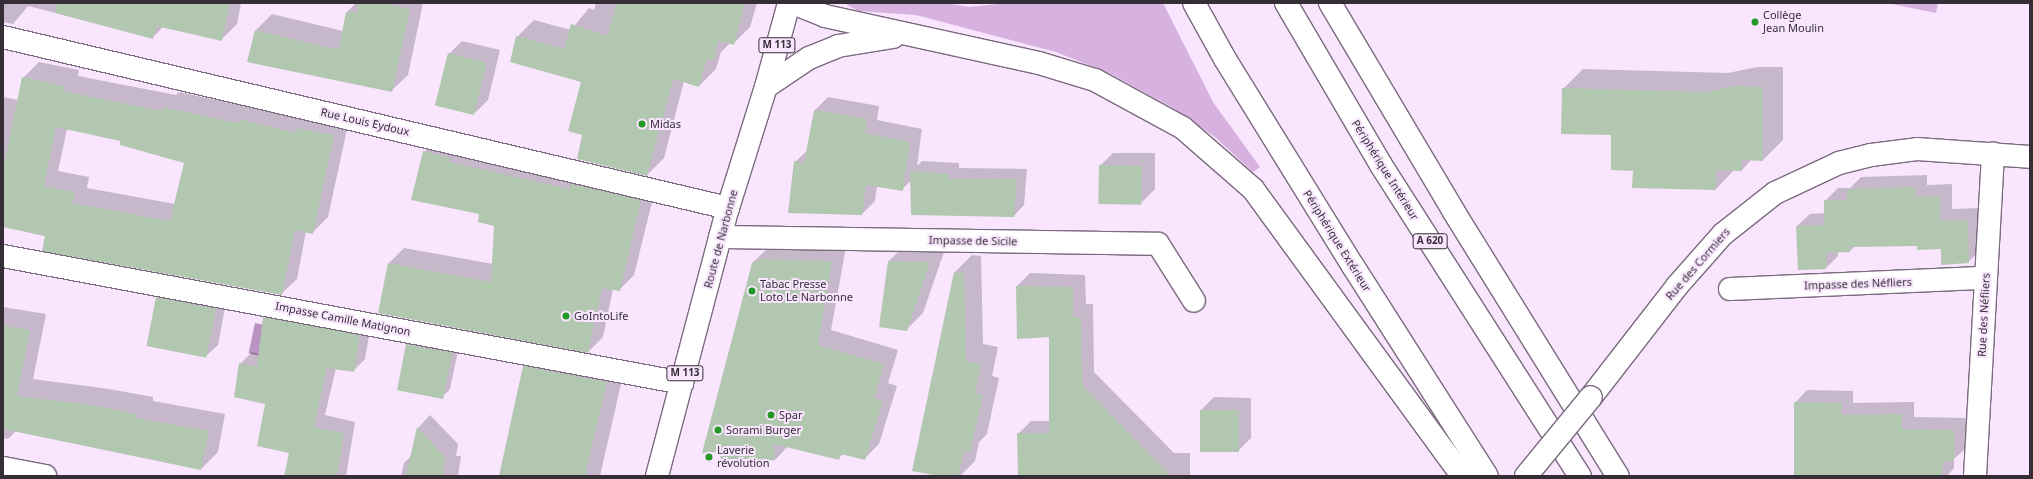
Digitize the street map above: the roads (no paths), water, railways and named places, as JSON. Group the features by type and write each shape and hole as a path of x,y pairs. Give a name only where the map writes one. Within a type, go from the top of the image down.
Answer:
{"main road":[{"name":"Route de Narbonne","path":"658,476 728,208 766,87 789,3"},
{"path":"793,3 824,16 1039,63 1095,80 1183,128 1253,190 1461,474 1481,476"},
{"name":"Périphérique Extérieur","path":"1194,3 1224,59 1352,266 1487,476"},
{"name":"Périphérique Intérieur","path":"1286,3 1381,165 1580,476"},
{"path":"1330,3 1454,212 1618,476"},
{"path":"766,87 808,58 838,46 874,38 912,35"},
{"name":"Rue Louis Eydoux","path":"3,36 728,208"},
{"name":"Rue des Cormiers","path":"1526,476 1677,286 1723,234 1775,193 1839,163 1871,155 1917,149 2030,158"},
{"name":"Rue des Néfliers","path":"1975,476 1994,154"},
{"name":"Impasse de Sicile","path":"720,237 1158,244 1194,301"},
{"name":"Impasse Camille Matignon","path":"3,256 682,383"},
{"name":"Impasse des Néfliers","path":"1730,289 1986,278"},
{"path":"3,468 45,476"}],"place":[{"name":"Collège Jean Moulin","path":"1755,22"},
{"name":"Midas","path":"642,124"},
{"name":"Tabac Presse Loto Le Narbonne","path":"752,291"},
{"name":"GoIntoLife","path":"566,316"},
{"name":"Spar","path":"771,415"},
{"name":"Sorami Burger","path":"718,430"},
{"name":"Laverie révolution","path":"709,457"}]}
